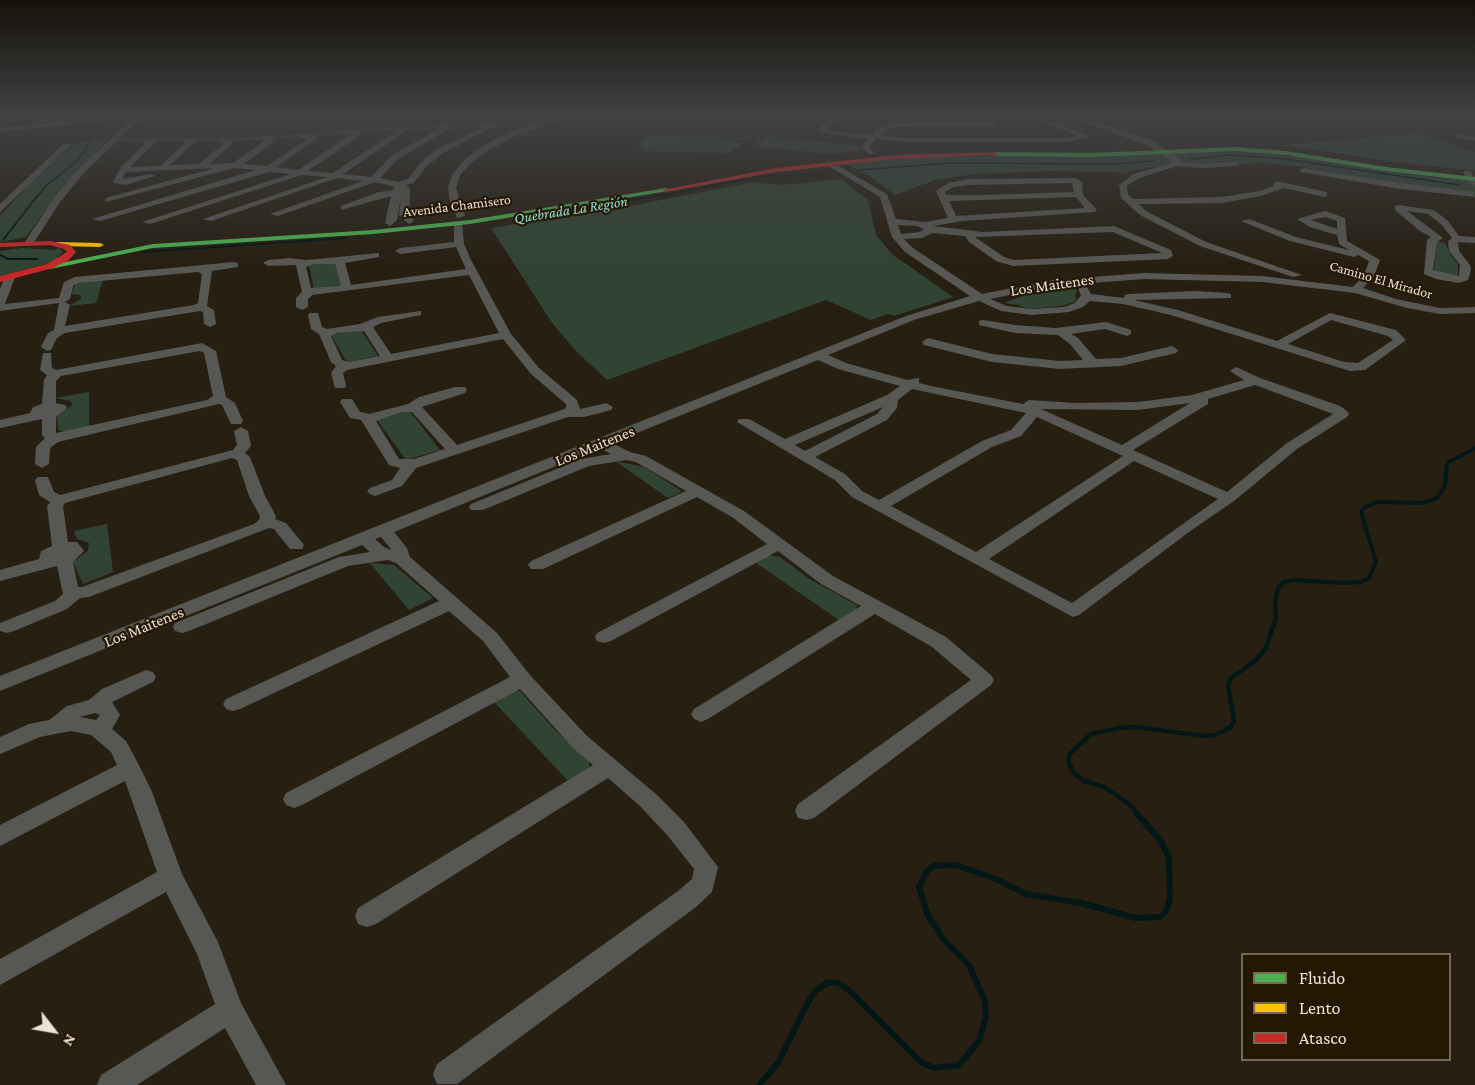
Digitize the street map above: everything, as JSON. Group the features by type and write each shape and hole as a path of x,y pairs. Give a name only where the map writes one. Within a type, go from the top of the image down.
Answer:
{"street":[{"path":"0,209 46,165"},
{"path":"30,243 56,201 87,165"},
{"path":"129,165 117,182 128,182 187,166"},
{"path":"124,170 234,165 374,180 401,189"},
{"path":"109,200 234,165"},
{"path":"97,219 269,169 275,165"},
{"path":"147,222 301,172 312,165"},
{"path":"208,219 335,177 351,165"},
{"path":"275,214 374,180 386,165"},
{"path":"344,208 401,189 411,182 423,165"},
{"path":"465,165 456,176 452,188 454,244 501,335 567,413"},
{"name":"Avenida Chamisero","path":"0,245 114,244 348,230 409,221 454,221 768,165"},
{"name":"Avenida Chamisero","path":"5,278 50,266 153,246 454,221 596,203 765,171 811,165"},
{"path":"834,165 882,195 887,201 897,237 904,245 925,262 983,300 998,307 1039,312 1070,309 1079,305 1086,297"},
{"path":"1174,165 1128,180 1122,190 1129,201 1211,201 1253,195 1285,185 1324,194"},
{"path":"1185,165 1226,165"},
{"name":"Avenida Chamisero","path":"1374,165 1473,177"},
{"name":"Avenida Chamisero","path":"1392,165 1473,177"},
{"path":"1304,170 1475,195"},
{"path":"897,237 922,235 928,228 953,219 1092,211 1078,194 1078,182 1073,180 951,184 940,193 953,219"},
{"path":"401,189 404,215 409,221"},
{"path":"390,223 401,189"},
{"path":"942,198 1078,194"},
{"name":"Camino El Mirador","path":"1129,201 1169,228 1227,253 1407,304 1440,311 1475,310"},
{"path":"1436,237 1432,240 1428,272 1440,278 1459,280 1464,278 1465,265 1454,251 1455,239 1445,223 1431,212 1398,208 1436,237 1455,239 1475,240"},
{"path":"1246,221 1279,234 1372,258 1375,262 1370,276 1355,289"},
{"path":"893,222 969,235 1114,229 1169,254 1161,257 1012,263 1000,259 972,240 969,235"},
{"path":"1342,233 1344,249"},
{"path":"50,266 72,254 69,248 60,244"},
{"path":"400,250 454,244"},
{"name":"Los Maitenes","path":"1206,276 1235,270 1238,266 1237,261 1227,253"},
{"path":"268,263 339,261 375,255"},
{"path":"339,261 347,288"},
{"path":"305,263 301,266 306,290 309,292"},
{"path":"62,330 59,328 60,302 69,283 75,280 234,265"},
{"path":"200,307 203,304 207,272 204,269"},
{"path":"302,307 302,298 309,292 467,271"},
{"name":"Los Maitenes","path":"0,684 926,313 1074,281 1136,276 1206,276 1298,282 1355,289"},
{"path":"1370,276 1374,286 1370,292"},
{"path":"0,303 5,278"},
{"path":"1074,281 1086,297"},
{"path":"1355,289 1407,304"},
{"path":"1086,297 1114,299 1168,294 1227,296"},
{"path":"1114,299 1185,316 1278,345 1355,368 1361,367 1400,340 1392,333 1330,316 1278,345"},
{"path":"0,308 60,302"},
{"path":"0,314 60,302"},
{"path":"54,438 49,435 43,412 50,380 55,374 65,370 170,352 207,348 212,342 208,310 200,307 62,330 52,336 47,352 46,370 55,374"},
{"path":"1039,312 1049,326 1074,341 1093,364"},
{"path":"314,315 317,329 327,333 417,313"},
{"path":"983,323 1015,329 1060,332 1104,325 1127,332"},
{"path":"365,326 370,329 387,358"},
{"path":"327,333 325,336 337,362 343,366"},
{"path":"340,386 337,373 343,366 501,335"},
{"path":"928,342 967,353 1010,361 1044,364 1093,364 1135,360 1172,350"},
{"path":"207,348 220,395 219,399"},
{"path":"825,352 842,366 956,396 1031,407 1188,404"},
{"path":"744,422 840,477 850,489 879,506 1073,611 1228,498 1292,446 1342,414 1335,408 1256,381 1236,371"},
{"path":"977,559 1126,453 1188,404 1256,381"},
{"path":"784,445 892,398 913,383"},
{"path":"347,402 355,415 370,418 401,408 412,407 424,400 460,390"},
{"path":"804,457 882,417 890,408 892,398"},
{"path":"42,464 43,447 54,438 219,399 228,403 239,426 244,446 237,454 209,459 59,500 47,495 43,480"},
{"path":"412,407 418,410 454,450"},
{"path":"370,418 370,426 394,462 411,464 567,413 584,413 606,407"},
{"path":"1031,407 1126,453 1228,498"},
{"path":"879,506 987,444 1016,434 1031,407"},
{"path":"0,417 43,412"},
{"path":"0,424 43,412"},
{"path":"621,436 634,447 634,458"},
{"path":"601,443 634,458 750,521 827,580 928,635 984,680 806,811"},
{"path":"237,454 244,458 257,496 268,516 266,522"},
{"path":"477,507 586,462 634,458"},
{"path":"375,491 397,483 406,474 411,464"},
{"path":"537,566 695,492"},
{"path":"59,500 55,506 55,555 69,588 75,593 83,593 110,584 266,522 280,526 296,546"},
{"path":"384,530 399,548 395,557"},
{"path":"364,538 378,552 395,557 490,637 522,679 580,742 648,800 704,862 706,872 703,884 687,899 447,1074"},
{"path":"604,637 779,544"},
{"path":"0,566 55,555"},
{"path":"0,576 55,555"},
{"path":"182,627 352,559 395,557"},
{"path":"7,627 61,605 75,593"},
{"path":"233,704 450,603"},
{"path":"701,714 873,607"},
{"path":"95,706 109,694 146,676"},
{"path":"294,799 522,679"},
{"path":"0,757 57,725 74,711 95,706 106,708 110,715 101,730"},
{"path":"0,746 25,734 57,725 82,724 101,730 119,747 141,792 171,877 204,938 230,1010 272,1085"},
{"path":"367,916 608,767"},
{"path":"0,836 58,804 130,769"},
{"path":"0,973 171,877"},
{"path":"111,1085 230,1010"}],"green space":[{"path":"48,165 84,165 60,190 26,237 0,242 0,216"},
{"path":"848,165 1223,165 1146,168 1121,174 1051,171 974,174 935,180 895,195 868,175"},
{"path":"1280,165 1358,165 1475,180 1475,194 1430,189"},
{"path":"1420,165 1475,165 1475,171"},
{"path":"841,179 868,200 876,235 892,254 953,297 894,316 888,314 871,320 826,300 607,380 575,350 552,323 491,228 641,204 753,182 782,185"},
{"path":"1437,241 1445,243 1458,264 1458,276 1441,275 1434,270"},
{"path":"23,248 53,250 59,248 63,252 52,262 0,276 0,251"},
{"path":"334,261 342,286 314,290 309,265"},
{"path":"103,280 96,303 69,306 81,299 81,295 71,294 76,283"},
{"path":"1074,288 1077,291 1075,296 1077,301 1062,306 1028,309 1004,303 1022,296"},
{"path":"361,330 378,356 347,362 331,335"},
{"path":"89,392 89,426 67,432 58,430 57,415 73,405 70,401 55,398"},
{"path":"409,410 440,450 406,460 377,420"},
{"path":"615,461 644,467 681,492 668,498"},
{"path":"107,524 113,572 83,584 73,562 88,551 89,543 77,539 74,531"},
{"path":"768,555 780,557 811,580 857,605 856,610 839,620 756,563"},
{"path":"370,563 394,565 433,598 409,610"},
{"path":"514,691 520,691 553,728 589,761 590,769 569,782 494,702"}],"waterway":[{"name":"Quebrada La Región","path":"37,197 46,186 72,165"},
{"name":"Quebrada La Región","path":"859,170 930,165"},
{"name":"Quebrada La Región","path":"1323,165 1460,185"},
{"name":"Quebrada La Región","path":"654,197 756,177 821,174"},
{"name":"Quebrada La Región","path":"3,240 38,195"},
{"name":"Quebrada La Región","path":"517,219 662,195"},
{"name":"Quebrada La Región","path":"142,252 348,238"},
{"name":"Quebrada La Región","path":"0,255 8,259 37,259"},
{"path":"1275,602 1278,588 1284,582 1295,580 1343,583 1362,582 1369,578 1376,562 1361,512 1365,507 1377,502 1423,503 1437,498 1445,486 1447,463 1475,448"},
{"path":"1139,815 1128,803 1104,787 1084,781 1073,772 1069,763 1069,755 1091,734 1119,728 1135,727 1205,736 1216,735 1231,727 1234,721 1228,685 1231,678 1255,661 1266,648 1276,617 1275,602"},
{"path":"759,1085 778,1063 808,1002 816,991 828,982 839,983 853,994 921,1062 934,1068 959,1065 979,1041 986,1016 985,1001 969,965 945,941 928,916 919,887 927,871 934,866 956,865 996,879 1026,894 1081,903 1136,918 1160,917 1166,911 1170,899 1169,858 1161,841 1137,814"}],"traffic: fast":[{"path":"1359,165 1475,179"},
{"path":"50,266 153,246 373,232 470,222 666,190"}],"traffic: slow":[{"path":"60,244 100,245"}],"traffic: jam":[{"path":"666,190 776,170 825,165"},
{"path":"0,245 50,243 67,247 72,252 66,258 50,266 0,279"}]}
